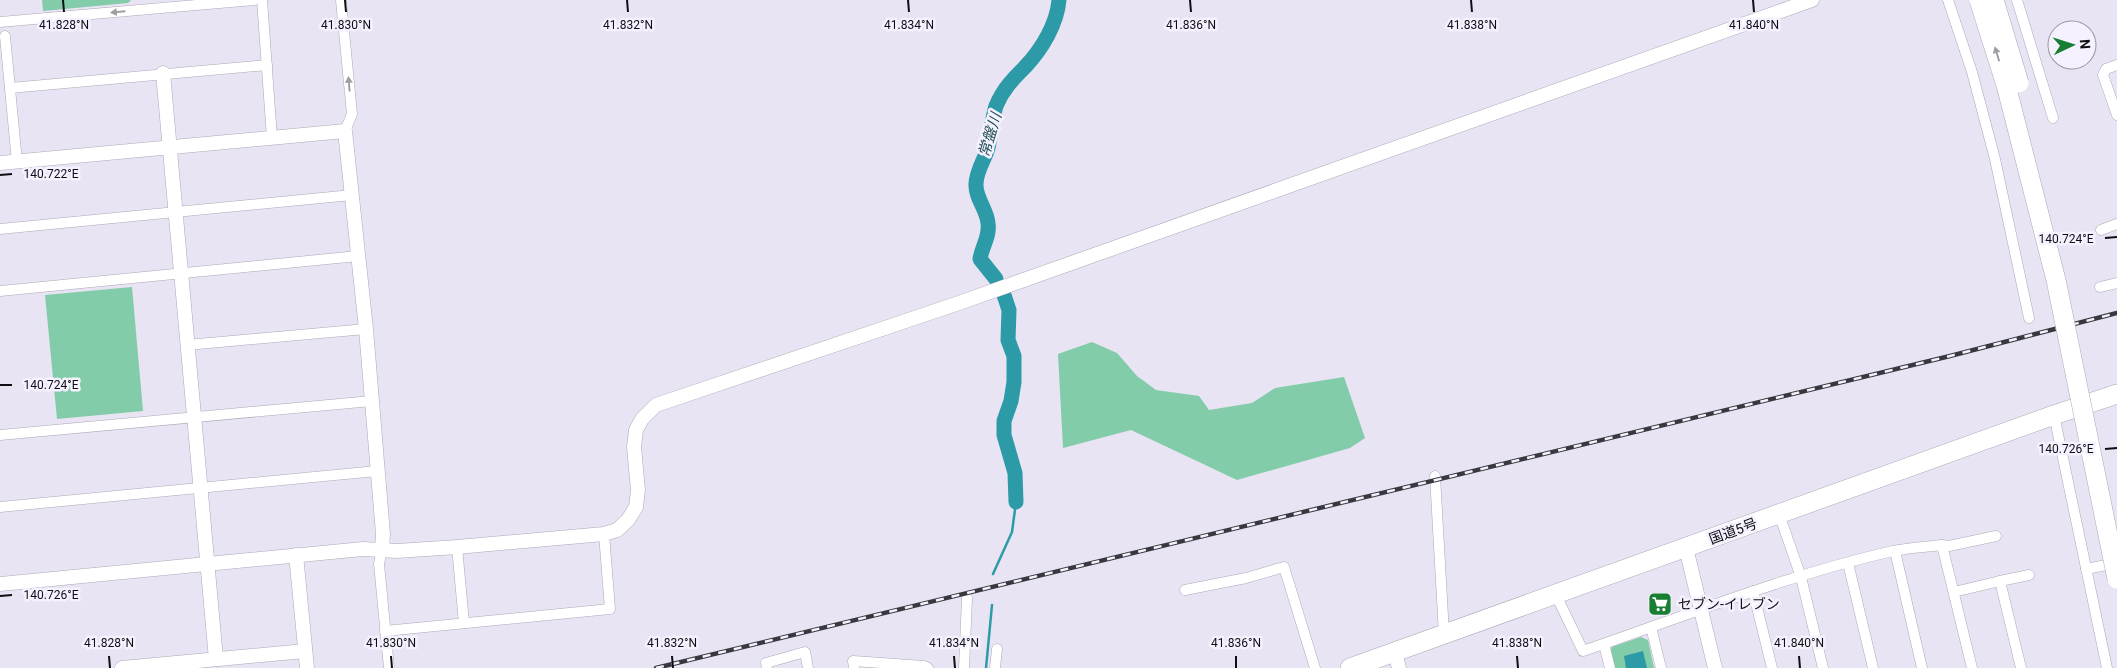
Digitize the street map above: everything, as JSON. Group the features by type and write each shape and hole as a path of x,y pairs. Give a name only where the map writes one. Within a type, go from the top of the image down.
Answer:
{"highway":[{"path":"1979,0 2006,85 2056,280 2117,579"},
{"path":"1994,0 2024,103 2067,276 2117,516"},
{"name":"国道5号","path":"1350,668 1397,660 1444,634 2117,394"}],"street":[{"path":"0,22 149,5 254,0"},
{"path":"262,0 272,138"},
{"path":"341,0 352,114 346,131 372,401 382,534 379,564 389,668"},
{"path":"0,584 382,549 397,551 457,547 604,534 617,530 628,520 636,507 638,490 634,447 636,430 642,419 656,405 959,303 1812,0"},
{"path":"1948,0 1972,72 1995,159 2029,318"},
{"path":"2017,0 2053,118"},
{"path":"5,36 17,162"},
{"path":"10,88 267,64"},
{"path":"2117,65 2106,69 2103,75 2117,114"},
{"path":"163,73 216,660"},
{"path":"0,163 346,131"},
{"path":"0,229 352,195"},
{"path":"2101,230 2117,224"},
{"path":"0,290 358,256"},
{"path":"2100,287 2117,283"},
{"path":"187,345 366,329"},
{"path":"0,435 372,401"},
{"path":"2054,415 2107,668"},
{"path":"0,507 377,471"},
{"path":"1435,476 1444,634"},
{"path":"1779,514 1801,577 1823,668"},
{"path":"385,631 610,609 604,534"},
{"path":"1556,595 1582,651 1753,591 1848,563 1895,551 1942,545 1949,546 1996,536"},
{"path":"1942,545 1972,668"},
{"path":"457,547 464,623"},
{"path":"1686,548 1715,668"},
{"path":"1895,551 1922,668"},
{"path":"296,556 307,668"},
{"path":"1848,563 1873,668"},
{"path":"2086,569 2117,563"},
{"path":"1185,590 1246,578 1284,567 1315,668"},
{"path":"1954,592 2029,575"},
{"path":"2000,581 2021,668"},
{"path":"1753,591 1772,668"},
{"path":"964,668 967,598"},
{"path":"1652,627 1661,668"},
{"path":"1604,644 1610,668"},
{"path":"995,668 998,649"},
{"path":"122,668 305,651"},
{"path":"767,668 766,663 805,652 808,668"},
{"path":"854,668 853,661 924,666 928,668"}],"green space":[{"path":"42,0 131,0 128,3 43,11"},
{"path":"132,287 143,411 57,419 45,295"},
{"path":"1092,342 1117,353 1137,376 1156,390 1199,396 1209,410 1252,403 1275,388 1344,377 1365,438 1350,448 1237,480 1131,430 1063,448 1058,354"},
{"path":"1641,637 1648,640 1654,668 1614,668 1610,652 1612,647"}],"water":[{"path":"1643,651 1647,668 1626,668 1624,656"}],"waterway":[{"name":"常盤川","path":"996,279 980,259 988,228 986,213 976,189 977,174 988,148 996,106 1002,94 1031,60 1048,36 1058,9 1059,0"},
{"name":"常盤川","path":"1004,295 1009,310 1008,340 1014,356 1014,382 1011,401 1004,421 1004,435 1015,473 1016,502"},
{"name":"常盤川","path":"993,574 1012,532 1016,502"},
{"name":"常盤川","path":"986,668 992,605"}],"railway":[{"path":"656,668 1950,356 2117,313"}],"place":[{"name":"セブン-イレブン","path":"1660,604"}]}
